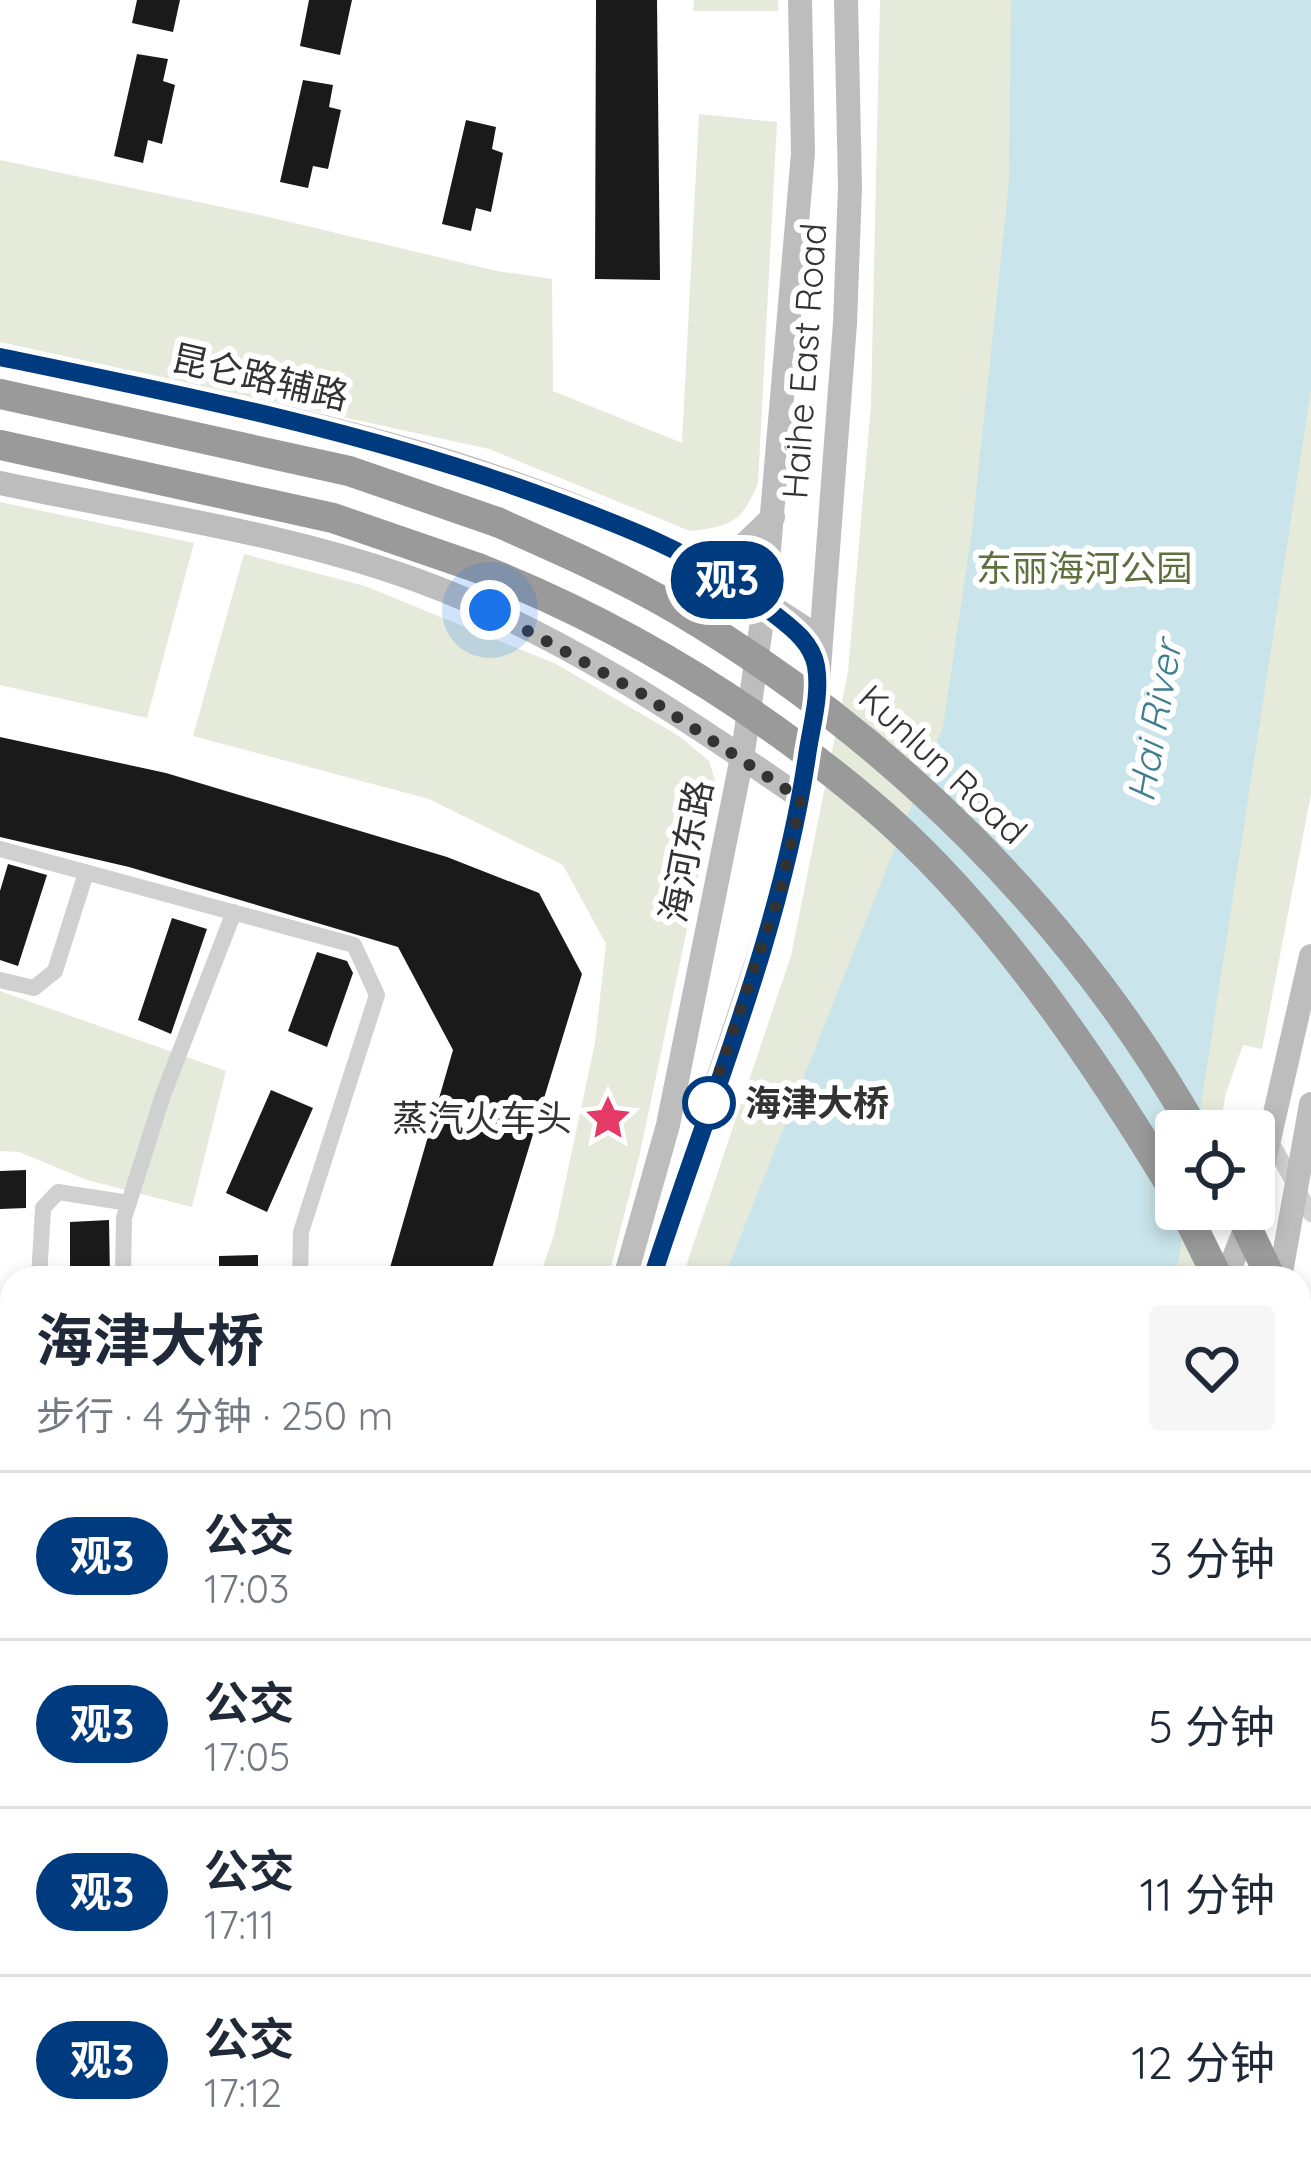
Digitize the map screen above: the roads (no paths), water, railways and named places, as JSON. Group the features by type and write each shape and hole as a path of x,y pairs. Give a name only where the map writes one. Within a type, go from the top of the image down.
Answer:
{"highway":[{"name":"Kunlun Road","path":"0,394 349,471 497,522 682,612 837,716 932,801 1038,909 1130,1030 1181,1110"},
{"path":"0,445 333,518 478,568 643,644 767,725 870,803 953,886 1014,959 1155,1160"},
{"path":"1196,1230 1215,1266"},
{"path":"1249,1230 1269,1266"}],"main road":[{"name":"海河东路","path":"629,1266 668,1125 742,755 772,517 803,153 800,0"},
{"name":"Haihe East Road","path":"656,1266 773,914 808,753 818,682 845,323 850,188 846,0"},
{"name":"昆仑路辅路","path":"0,357 313,424 440,459 611,521 688,557 821,639"},
{"path":"0,484 300,547 418,580 555,644 742,755 801,799"},
{"path":"688,557 743,546 772,517"},
{"path":"759,600 807,644 818,682"},
{"path":"714,739 729,768 731,810"},
{"path":"742,755 785,769 797,766 808,753"},
{"path":"1275,1118 1311,956"},
{"path":"1278,1266 1298,1190 1311,1104"},
{"path":"1227,1266 1244,1230"}],"street":[{"path":"0,849 354,945 377,995 301,1232 300,1266"},
{"path":"0,980 34,988 55,970 86,873"},
{"path":"123,1266 124,1218 163,1094 234,912"},
{"path":"1275,1149 1311,1214"},
{"path":"40,1266 44,1208 58,1192 129,1203"}],"water":[{"name":"东丽海河公园","path":"1011,0 1311,0 1311,389 1200,1110 1155,1110 1155,1230 1183,1230 1178,1266 729,1266 943,727 972,531 1009,182"}],"place":[{"name":"海津大桥","path":"709,1103"},
{"name":"蒸汽火车头","path":"608,1118"}],"water label":[{"name":"Hai River","path":"1154,721"}]}
